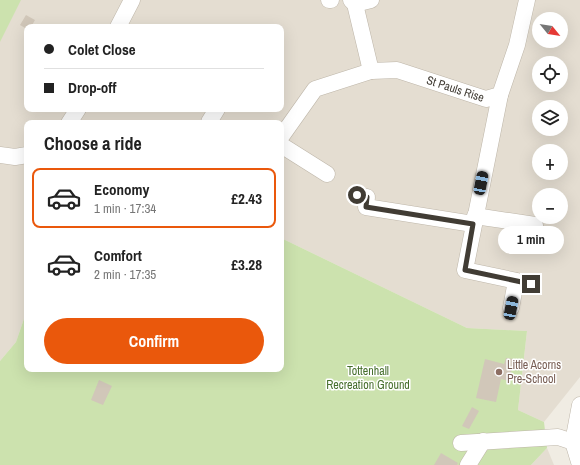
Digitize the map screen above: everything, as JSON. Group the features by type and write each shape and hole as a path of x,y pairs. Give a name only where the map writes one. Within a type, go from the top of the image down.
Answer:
{"street":[{"path":"120,24 132,0"},
{"path":"371,0 353,2 371,71"},
{"name":"St Pauls Rise","path":"284,133 315,89 371,71 397,70 486,99 500,95 517,45 527,0"},
{"path":"500,95 465,270 524,283 511,308"},
{"path":"284,147 327,174"},
{"path":"0,156 14,157 24,155"},
{"path":"357,195 367,197 366,207 474,220 535,225"},
{"path":"580,405 573,442 580,465"},
{"path":"461,443 558,437 573,442"},
{"path":"468,465 483,441"}],"shaded area":[{"path":"20,0 580,0 580,377 544,422 518,410 527,331 467,328 284,239 284,120 24,120 24,319 16,342 0,361 0,38"},
{"path":"547,448 554,465 531,465"}],"green space":[{"path":"0,0 21,0 0,42"},
{"name":"Tottenhall Recreation Ground","path":"284,239 467,328 527,331 518,410 544,422 547,448 531,465 0,465 0,361 16,342 24,319 24,372 284,372"}],"building":[{"path":"26,15 35,20 33,24 24,24 24,27 20,25"},
{"path":"506,358 514,359 509,381 501,379 496,402 476,398 485,359 504,364"},
{"path":"99,380 112,386 103,405 91,400"},
{"path":"472,407 479,411 469,429 462,426"},
{"path":"441,453 458,463 457,465 434,465"}],"place":[{"name":"Little Acorns Pre-School","path":"499,372"}],"route":[{"path":"357,195 367,197 366,207 473,224 465,270 531,284"}]}
